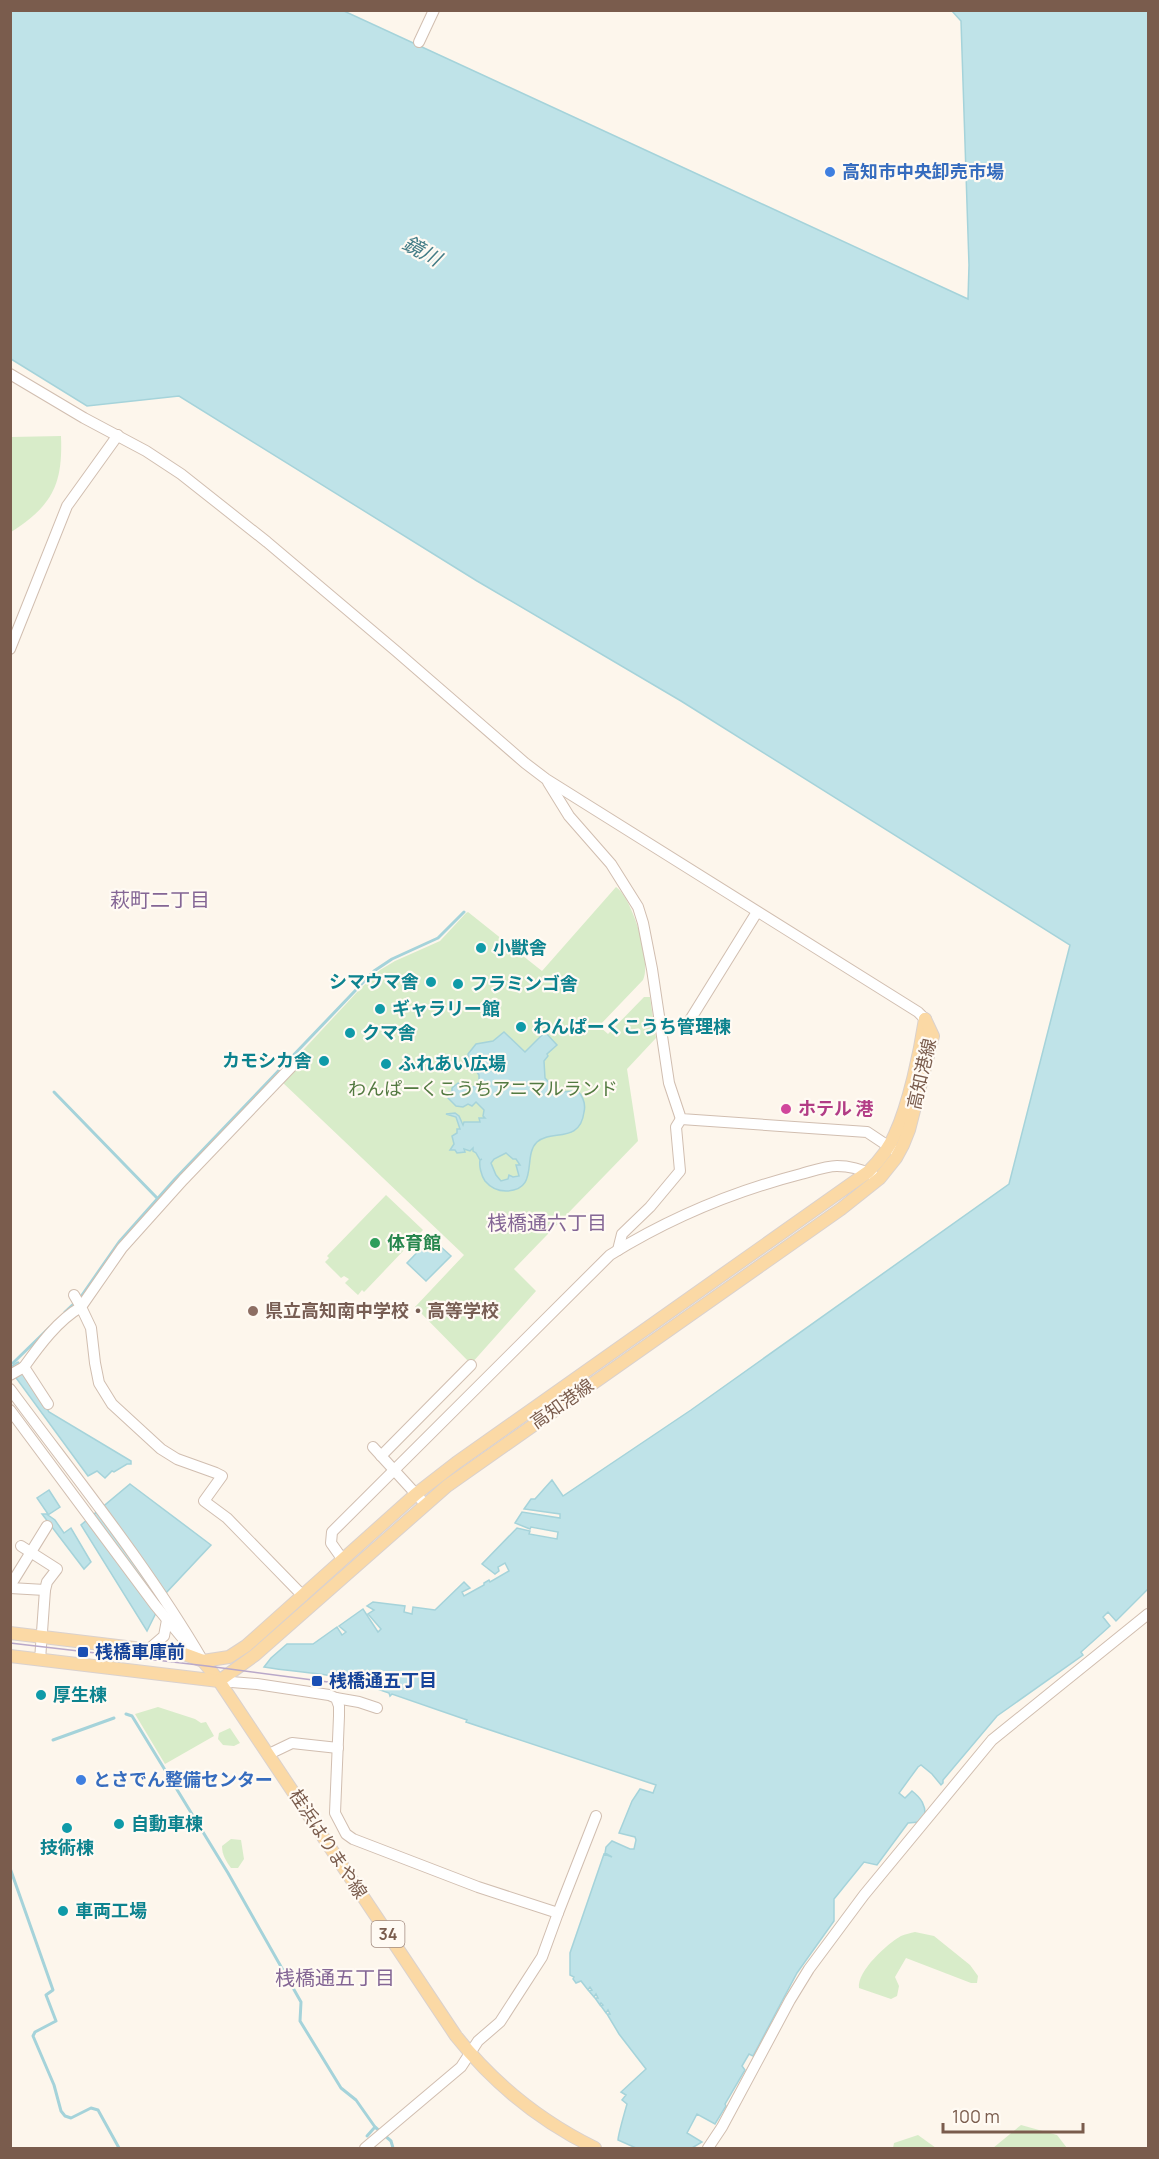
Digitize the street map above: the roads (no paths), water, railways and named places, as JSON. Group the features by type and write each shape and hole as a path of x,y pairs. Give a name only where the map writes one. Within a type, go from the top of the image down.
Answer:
{"main road":[{"name":"高知港線","path":"219,1682 255,1655 425,1504 478,1463 842,1209 880,1178 894,1150 909,1130 933,1036 925,1019"},
{"name":"高知港線","path":"203,1661 229,1657 237,1653 416,1494 490,1438 868,1172 894,1150"},
{"path":"10,1633 42,1635 184,1654 203,1661"},
{"path":"10,1656 219,1682"},
{"name":"桂浜はりまや線","path":"203,1661 269,1754 470,2054 485,2071 523,2104 559,2129 595,2148"}],"street":[{"path":"419,42 434,10"},
{"path":"10,374 84,418 118,435 181,474 267,542 546,779 918,1012 925,1019"},
{"path":"10,649 67,506 118,435"},
{"path":"546,779 569,816 611,864 638,907 644,923 669,1083 681,1119"},
{"path":"685,1028 757,912"},
{"path":"11,1374 24,1367 39,1347 74,1311 81,1307 122,1248 183,1180 294,1064"},
{"path":"681,1119 837,1132 867,1132 894,1150"},
{"path":"618,1250 622,1234 650,1207 680,1171 676,1127 681,1119"},
{"path":"343,1560 330,1543 332,1532 602,1263 618,1250 723,1198 758,1185 835,1166 859,1168 880,1178"},
{"path":"74,1295 91,1328 94,1363 99,1383 112,1404 161,1449 177,1459 222,1476 204,1501 234,1526 303,1596"},
{"path":"381,1456 471,1365"},
{"path":"24,1367 48,1404"},
{"path":"10,1389 98,1507 159,1602 167,1620 203,1661"},
{"path":"10,1410 203,1661"},
{"path":"374,1447 425,1504"},
{"path":"45,1590 10,1587 26,1549 47,1526"},
{"path":"26,1549 57,1569 45,1590 40,1660"},
{"path":"708,2148 722,2127 809,1970 864,1895 992,1740 1149,1614"},
{"path":"149,1649 164,1636 167,1620"},
{"path":"219,1682 256,1684 359,1702 377,1708"},
{"path":"332,1697 339,1706 335,1813 346,1834 362,1844 558,1913"},
{"path":"269,1754 292,1743 338,1748"},
{"path":"365,2148 461,2067 478,2041 500,2022 542,1958 596,1816"},
{"path":"331,1846 346,1834"}],"water":[{"name":"鏡川","path":"10,11 344,11 968,299 969,265 961,21 952,11 1148,11 1148,1589 1116,1621 1108,1612 1103,1617 1110,1626 1081,1652 1083,1655 997,1716 941,1785 921,1765 918,1767 899,1793 905,1798 912,1791 924,1805 925,1817 919,1822 908,1823 877,1865 864,1862 834,1899 834,1921 797,1973 753,2056 749,2054 742,2066 745,2070 715,2124 697,2114 687,2133 702,2142 692,2148 636,2148 618,2140 627,2104 622,2100 626,2095 621,2092 646,2069 619,2034 607,2014 610,2014 608,2010 606,2013 601,2006 603,2005 601,2003 600,2005 595,1998 598,1998 596,1994 594,1997 589,1991 592,1990 590,1987 588,1990 581,1981 576,1983 574,1977 570,1975 570,1953 604,1854 612,1857 605,1853 606,1847 612,1841 634,1849 635,1837 619,1833 632,1801 640,1789 653,1793 656,1785 466,1722 467,1720 392,1694 390,1696 389,1693 366,1685 365,1688 362,1687 363,1684 351,1680 264,1667 287,1644 313,1644 337,1627 342,1635 346,1632 339,1626 363,1609 378,1632 381,1629 368,1614 374,1610 367,1606 373,1602 405,1606 404,1612 412,1614 413,1607 435,1610 464,1582 470,1588 462,1592 464,1596 489,1580 490,1582 509,1571 505,1563 498,1567 499,1571 495,1574 482,1564 517,1528 530,1531 529,1534 557,1539 558,1532 531,1527 530,1529 515,1523 522,1512 560,1518 560,1514 524,1509 531,1499 535,1499 552,1480 563,1496 691,1410 1009,1184 1070,945 681,701 477,581 179,396 87,406 11,359"},
{"path":"504,1032 525,1052 545,1032 557,1045 547,1054 544,1061 545,1078 558,1092 578,1091 585,1106 581,1122 571,1132 543,1138 537,1142 531,1155 527,1179 516,1189 503,1191 489,1185 482,1176 480,1160 473,1148 470,1151 464,1149 465,1152 457,1153 455,1150 450,1150 454,1144 452,1136 457,1133 457,1129 460,1129 456,1117 446,1114 455,1113 463,1125 464,1122 480,1122 479,1118 485,1118 484,1110 476,1102 472,1106 468,1104 463,1107 456,1106 448,1098 449,1092 452,1093 452,1088 458,1083 470,1088 479,1085 479,1075 471,1066 468,1054 476,1044 493,1041","holes":["506,1153 516,1159 520,1165 516,1165 519,1176 509,1175 508,1179 501,1181 491,1163"]},
{"path":"431,1238 451,1256 426,1281 407,1263"},
{"path":"18,1362 49,1412 131,1461 131,1464 112,1471 105,1478 97,1471 88,1476 11,1371 10,1367"},
{"path":"130,1484 211,1545 166,1593 147,1631 81,1525"},
{"path":"49,1490 60,1507 48,1515 55,1520 64,1533 71,1528 91,1562 84,1569 42,1514 48,1514 37,1498"}],"waterway":[{"path":"65,1312 80,1298 119,1242 175,1179 374,971 392,959 438,938 464,912"},
{"path":"54,1092 158,1199"},
{"path":"13,1363 50,1327"},
{"path":"126,1714 132,1716 228,1873 301,2002 300,2021 341,2088 356,2100 375,2127 391,2141 393,2148"},
{"path":"53,1740 114,1718"},
{"path":"10,1868 53,1990 46,1995 56,2021 35,2032 33,2036 54,2085 61,2111 65,2116 71,2118 91,2108 98,2110 119,2148"},
{"path":"367,2136 375,2127"}],"tram line":[{"path":"10,1643 328,1682"}],"place":[{"name":"高知市中央卸売市場","path":"830,172"},
{"name":"小獣舎","path":"481,948"},
{"name":"シマウマ舎","path":"431,982"},
{"name":"フラミンゴ舎","path":"458,984"},
{"name":"ギャラリー館","path":"380,1009"},
{"name":"わんぱーくこうち管理棟","path":"521,1027"},
{"name":"クマ舎","path":"350,1033"},
{"name":"カモシカ舎","path":"324,1061"},
{"name":"ふれあい広場","path":"386,1064"},
{"name":"ホテル 港","path":"786,1109"},
{"name":"体育館","path":"375,1243"},
{"name":"県立高知南中学校・高等学校","path":"253,1311"},
{"name":"桟橋車庫前","path":"83,1652"},
{"name":"桟橋通五丁目","path":"317,1681"},
{"name":"厚生棟","path":"41,1695"},
{"name":"とさでん整備センター","path":"81,1780"},
{"name":"自動車棟","path":"119,1824"},
{"name":"技術棟","path":"67,1828"},
{"name":"車両工場","path":"63,1911"}],"district":[{"name":"萩町二丁目","path":"160,900"},
{"name":"桟橋通六丁目","path":"547,1223"},
{"name":"桟橋通五丁目","path":"335,1978"}],"park label":[{"name":"わんぱーくこうちアニマルランド","path":"483,1089"}]}
